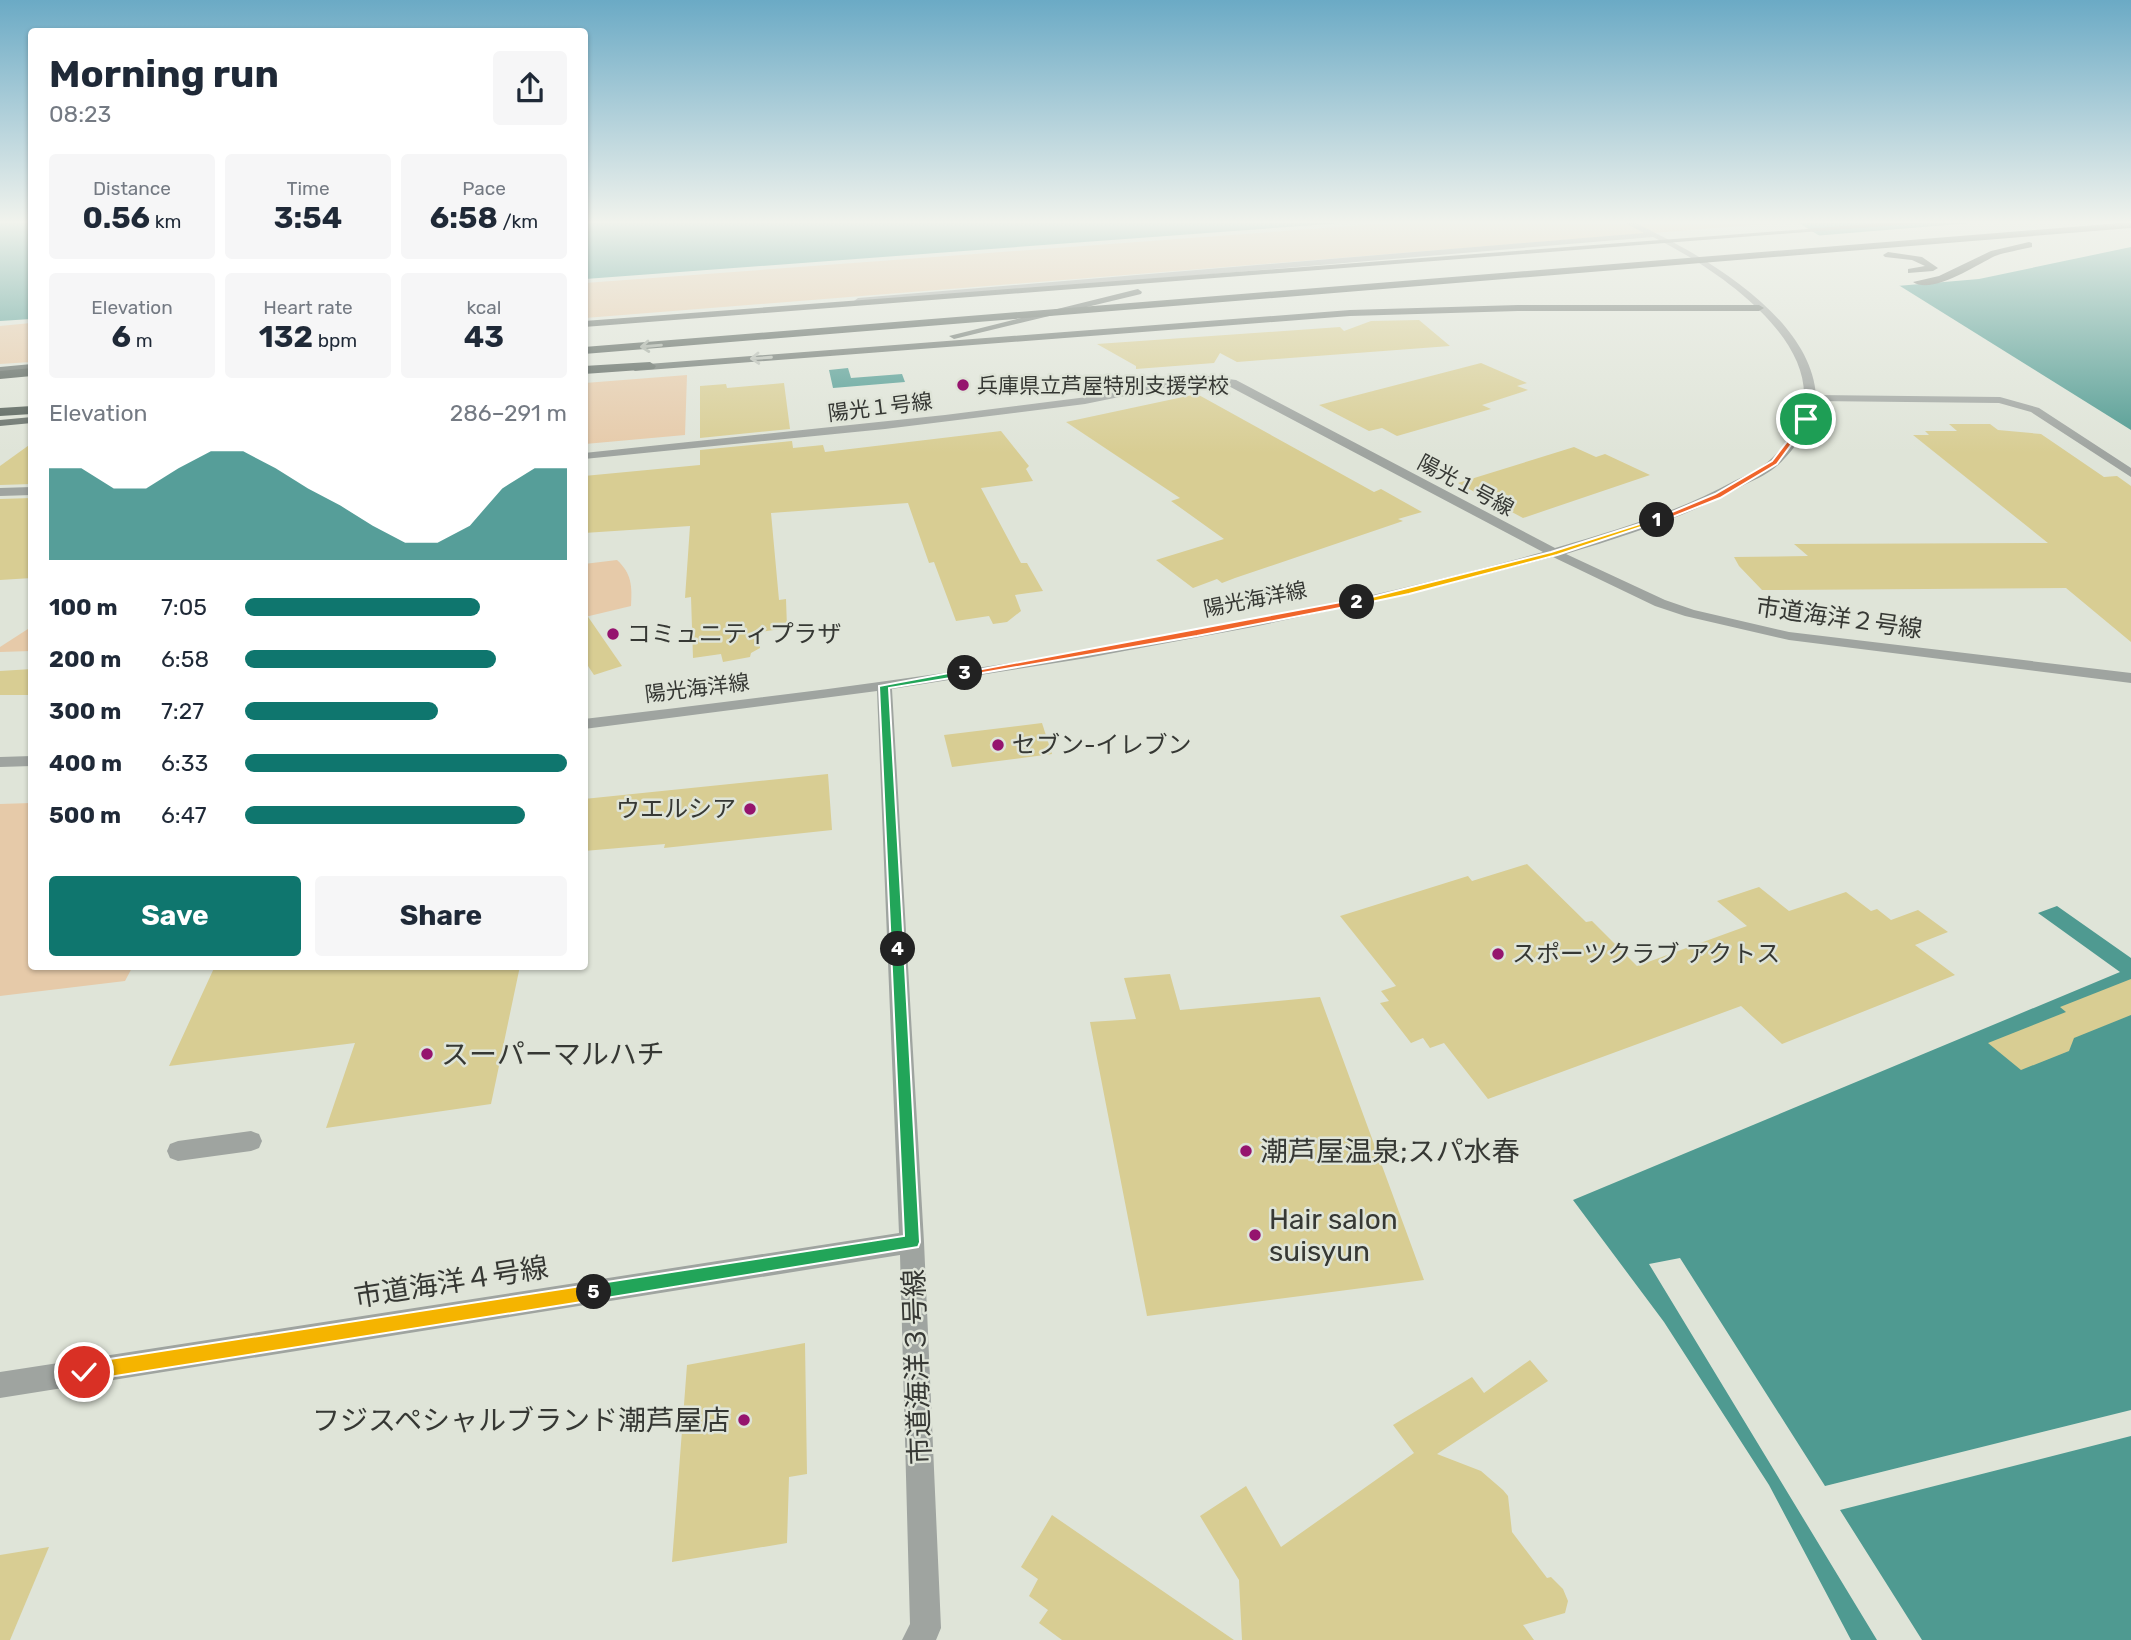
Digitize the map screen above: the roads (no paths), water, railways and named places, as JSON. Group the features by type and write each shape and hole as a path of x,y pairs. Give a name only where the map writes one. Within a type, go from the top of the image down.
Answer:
{"highway":[{"path":"745,326 1076,300"},
{"path":"588,351 1230,300"},
{"path":"588,339 731,327"},
{"path":"588,371 650,366"},
{"path":"0,372 28,370"},
{"path":"0,386 28,383"},
{"path":"0,400 28,397"},
{"path":"0,412 28,410"}],"main road":[{"path":"588,324 908,300"},
{"path":"829,353 951,337 1106,300"},
{"path":"650,366 1350,313 1518,308 1759,308"},
{"path":"0,423 28,420"}],"street":[{"path":"757,310 870,300"},
{"path":"1749,300 1795,346 1808,371 1812,398 2000,400 2035,410 2131,473"},
{"name":"陽光１号線","path":"588,456 689,447 1016,410 1131,392 1194,378 1217,377 1232,382 1554,553"},
{"name":"陽光海洋線","path":"588,723 884,686 1042,661 1264,621 1409,591 1554,553 1668,517 1718,496 1774,462 1806,419 1812,398"},
{"path":"0,492 28,491"},
{"name":"市道海洋２号線","path":"1554,553 1660,603 1743,627 1789,636 2131,678"},
{"name":"市道海洋３号線","path":"884,686 912,1242 927,1636"},
{"path":"0,762 28,761"},
{"path":"178,1151 251,1141"},
{"name":"市道海洋４号線","path":"0,1385 912,1242"}],"water":[{"path":"0,300 28,300 28,319 0,321"},
{"path":"1922,300 2131,300 2131,430"},
{"path":"848,368 851,378 902,374 905,382 833,388 829,370"},
{"path":"2057,906 2131,958 2131,1640 1851,1640 1769,1485 1664,1322 1573,1200 2120,972 2038,913"}],"place":[{"name":"兵庫県立芦屋特別支援学校","path":"963,385"},
{"name":"コミュニティプラザ","path":"613,634"},
{"name":"セブン-イレブン","path":"998,745"},
{"name":"ウエルシア","path":"750,809"},
{"name":"スポーツクラブ アクトス","path":"1498,954"},
{"name":"スーパーマルハチ","path":"427,1054"},
{"name":"潮芦屋温泉;スパ水春","path":"1246,1151"},
{"name":"Hair salon suisyun","path":"1255,1235"},
{"name":"フジスペシャルブランド潮芦屋店","path":"744,1420"}]}
